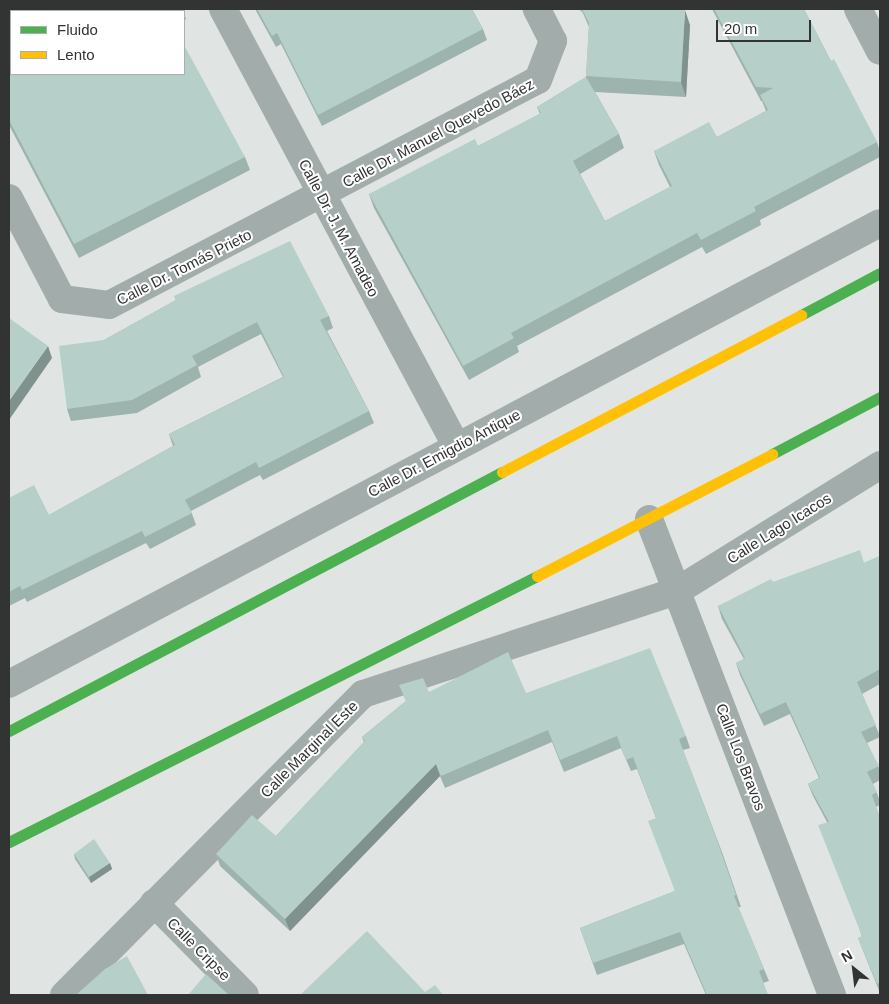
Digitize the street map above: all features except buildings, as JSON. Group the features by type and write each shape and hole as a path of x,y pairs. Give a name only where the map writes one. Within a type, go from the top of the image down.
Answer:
{"street":[{"name":"Calle Dr. J. M. Amadeo","path":"223,9 456,446"},
{"name":"Calle Dr. Manuel Quevedo Báez","path":"322,196 538,80 553,41 536,9"},
{"path":"858,9 880,51"},
{"name":"Calle Dr. Tomás Prieto","path":"9,198 62,298 109,305 322,196"},
{"name":"Calle Dr. Emigdio Antique","path":"9,684 880,223"},
{"path":"9,731 880,273"},
{"path":"9,842 649,519 880,397"},
{"name":"Calle Lago Icacos","path":"677,591 880,465"},
{"name":"Calle Los Bravos","path":"649,519 832,995"},
{"name":"Calle Marginal Este","path":"64,995 363,694 677,591"},
{"name":"Calle Cripse","path":"154,904 245,995"}],"traffic: fast":[{"path":"801,315 880,273"},
{"path":"772,454 880,397"},
{"path":"9,731 502,472"},
{"path":"9,842 537,576"}],"traffic: slow":[{"path":"502,472 801,315"},
{"path":"537,576 772,454"}]}
